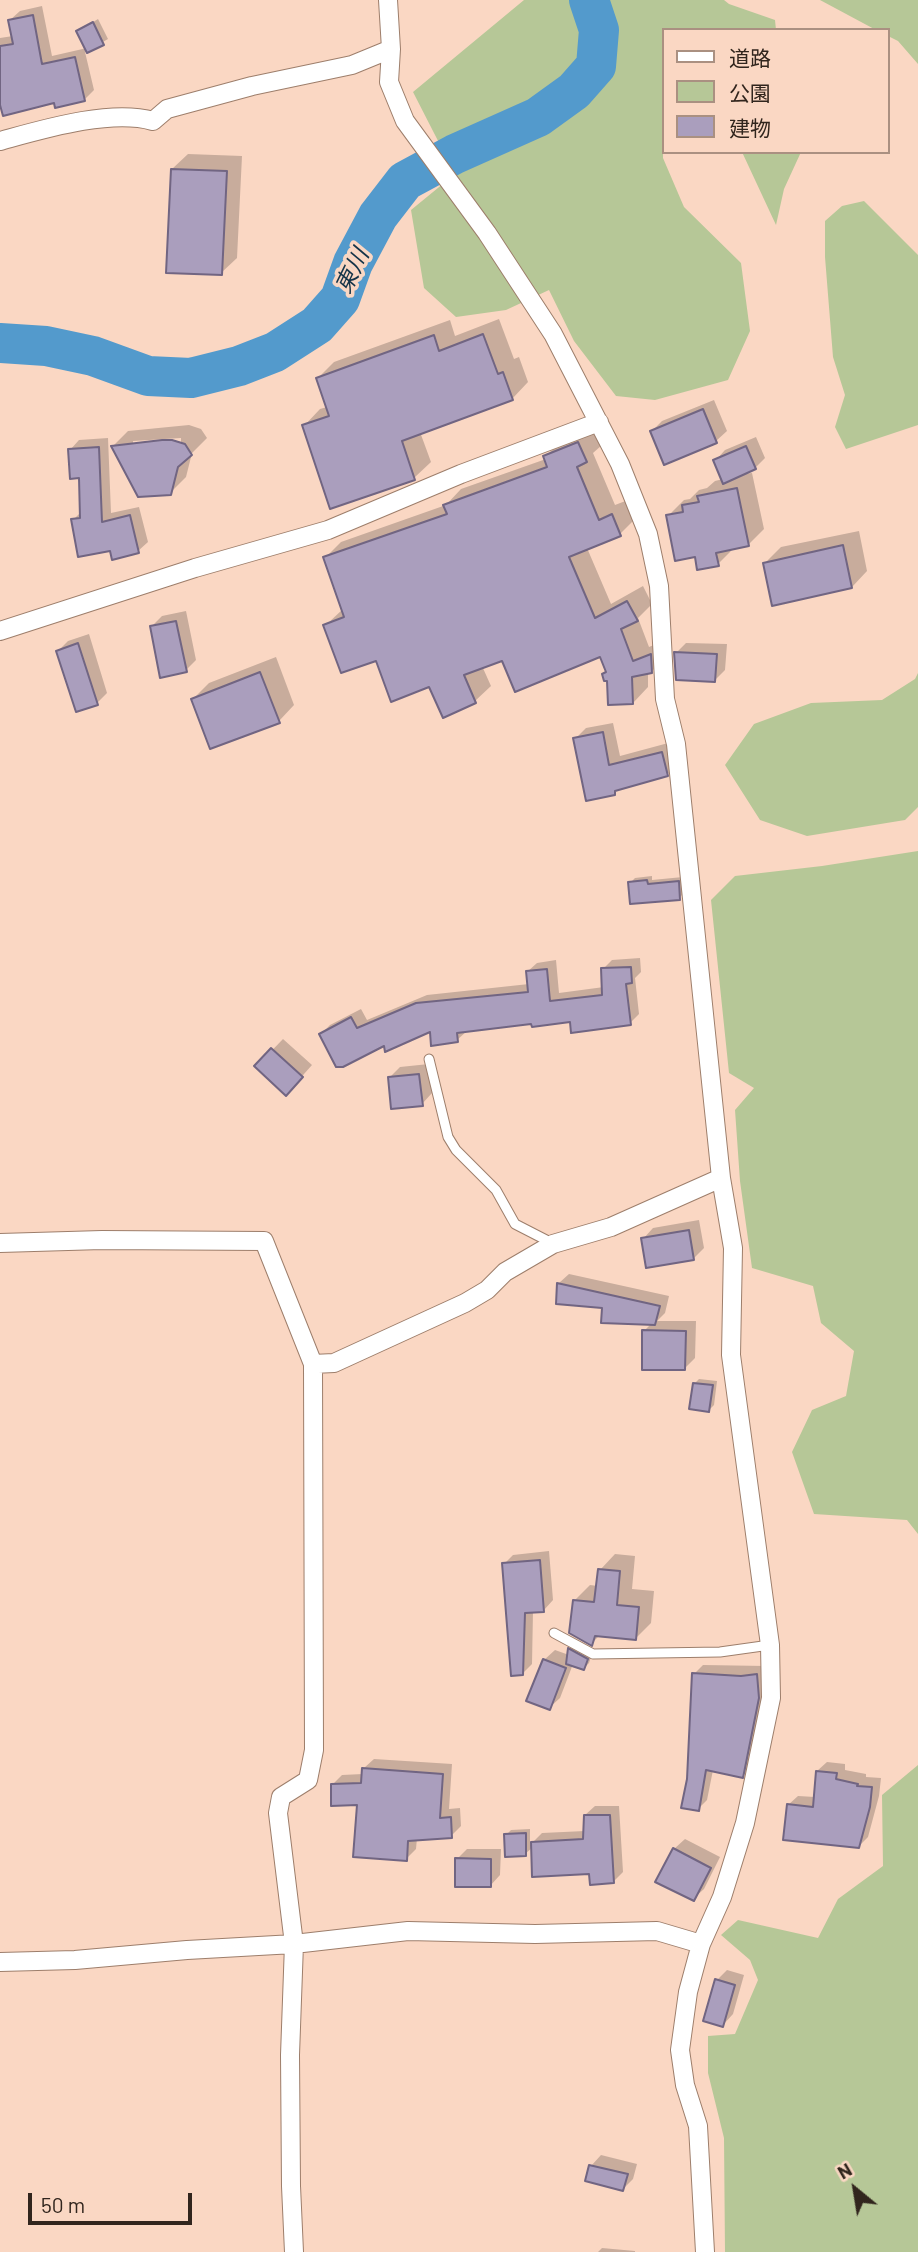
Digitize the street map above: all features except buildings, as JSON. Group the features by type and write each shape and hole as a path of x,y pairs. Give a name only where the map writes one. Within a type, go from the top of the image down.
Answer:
{"street":[{"path":"388,0 391,49 389,82 405,121 487,233 545,323 620,464 648,534 659,586 665,699 676,744 721,1178 733,1248 731,1355 770,1645 771,1698 745,1823 722,1897 701,1944 688,1992 680,2050 685,2085 698,2126 705,2252"},
{"path":"0,141 59,125 134,116 153,121 167,109 252,86 352,65 391,49"},
{"path":"0,631 195,568 328,530 461,474 599,422"},
{"path":"313,1364 334,1363 465,1303 487,1290 505,1272 553,1244 611,1227 721,1178"},
{"path":"0,1243 102,1240 264,1241 313,1364 314,1750 308,1780 281,1797 278,1813 293,1944 290,2055 294,2252"},
{"path":"0,1962 75,1960 293,1944 408,1931 535,1934 657,1931 701,1944"}],"lane":[{"path":"429,1059 448,1137 456,1150 496,1190 515,1224 553,1244"},
{"path":"554,1633 593,1654 720,1653 770,1645"}],"green space":[{"path":"524,0 724,0 775,20 776,28 662,28 663,158 684,207 741,263 750,331 728,380 655,400 616,396 574,341 549,290 506,310 456,317 424,288 411,210 455,174 413,92"},
{"path":"820,0 918,0 918,64 898,41 890,37 890,28 872,28"},
{"path":"743,154 800,154 784,189 776,225"},
{"path":"864,201 918,255 918,425 846,449 835,427 845,395 833,357 825,257 825,221 842,206"},
{"path":"918,673 918,807 905,820 807,836 760,820 725,765 754,724 811,703 882,700 915,679"},
{"path":"918,851 918,1534 907,1520 814,1514 792,1452 812,1410 846,1396 854,1351 821,1323 813,1286 752,1268 740,1181 735,1110 754,1088 729,1073 711,900 735,876"},
{"path":"918,1765 918,2252 725,2252 724,2138 708,2073 708,2036 735,2034 758,1980 750,1960 721,1935 738,1920 818,1938 838,1899 883,1866 882,1795"}],"waterway":[{"name":"東川","path":"0,343 46,346 93,356 148,376 191,378 239,366 275,352 317,325 340,299 353,263 378,216 405,181 455,154 538,117 574,91 596,66 599,30 589,0"}]}
